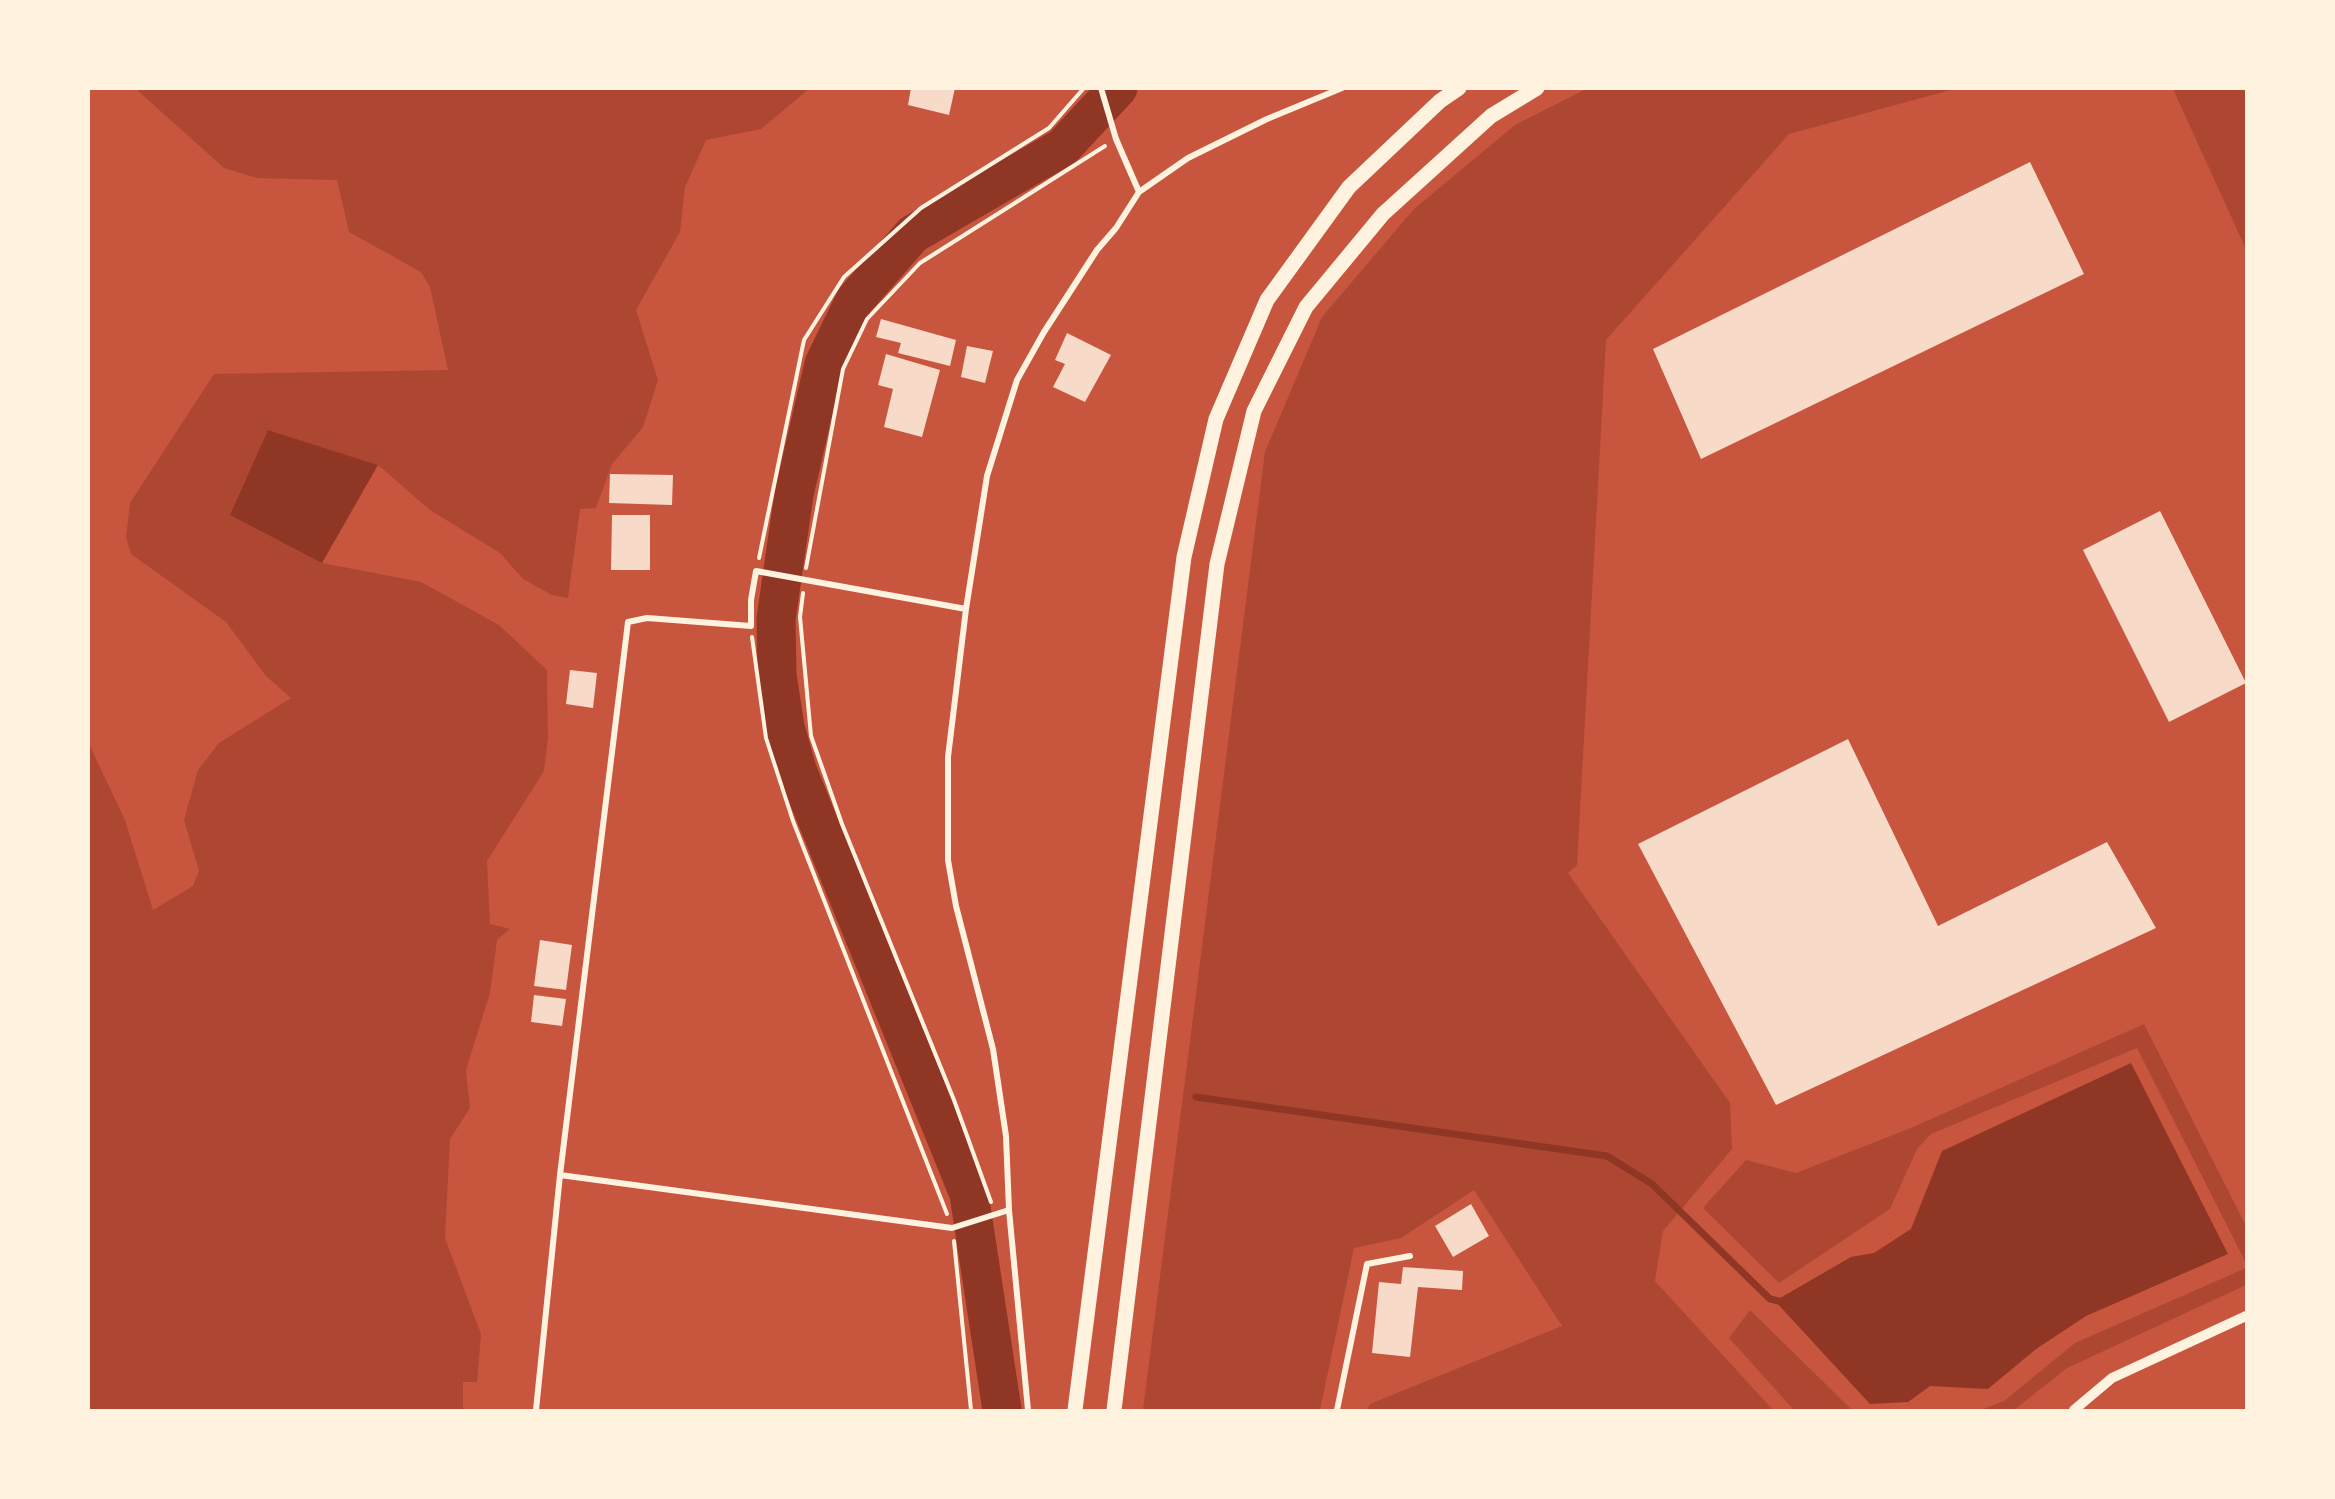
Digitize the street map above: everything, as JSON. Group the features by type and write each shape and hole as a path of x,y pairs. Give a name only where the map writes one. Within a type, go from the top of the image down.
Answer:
{"main road":[{"path":"1075,1410 1184,557 1216,419 1267,300 1349,187 1440,101 1459,88"},
{"path":"1114,1410 1217,564 1254,411 1306,307 1383,214 1491,116 1537,88"}],"street":[{"path":"1101,88 1116,139 1139,192"},
{"path":"1028,1410 1009,1210 1006,1136 993,1049 956,906 948,860 948,757 966,609 987,476 1017,380 1091,259 1139,192 1188,158 1267,119 1342,88"},
{"path":"536,1410 560,1175 628,622 647,618 751,626 751,600 756,571 966,609"},
{"path":"560,1175 952,1228 1009,1210"},
{"path":"1337,1410 1367,1264 1410,1256"},
{"path":"2074,1410 2112,1378 2247,1316"}],"path":[{"path":"756,571 804,340 844,277 921,208 1049,128 1084,88"},
{"path":"995,1214 954,1100 842,824 811,736 800,618 804,578 843,369 867,319 920,263 1116,139"},
{"path":"751,626 766,738 793,822 952,1228 971,1410"}],"shaded area":[{"path":"1588,88 1954,89 1789,134 1606,340 1577,865 1568,873 1730,1103 1732,1149 1663,1231 1655,1281 1773,1410 1367,1410 1370,1404 1562,1326 1474,1190 1401,1238 1354,1248 1320,1410 1143,1410 1265,452 1322,317 1414,209 1515,125"},
{"path":"136,89 809,89 761,129 706,140 685,187 680,232 636,310 658,380 643,427 612,464 596,508 580,509 568,598 552,595 523,579 500,553 430,510 378,465 268,430 322,563 421,582 499,625 547,670 548,737 544,771 487,861 490,924 510,929 497,940 490,993 466,1070 470,1108 450,1139 445,1238 481,1334 477,1382 463,1382 463,1410 89,1410 88,742 125,820 153,910 193,886 199,871 184,820 198,770 219,743 291,698 266,676 226,622 131,554 126,538 130,503 214,374 448,370 430,287 421,272 349,232 337,180 257,178 224,168"},
{"path":"2173,89 2246,89 2246,249"},
{"path":"268,430 378,465 322,563 230,515"},
{"path":"2144,1024 2246,1226 2246,1263 2137,1048 1931,1134 1917,1149 1890,1209 1779,1283 1703,1208 1746,1160 1796,1173 1911,1128"},
{"path":"2131,1063 2228,1254 2086,1316 2036,1349 1988,1389 1930,1386 1908,1402 1870,1404 1775,1301 1851,1257 1874,1253 1911,1229 1942,1151"},
{"path":"2246,1268 2246,1285 2067,1368 2014,1410 1981,1410 2004,1401 2075,1343"},
{"path":"1750,1310 1852,1410 1794,1410 1729,1338"}],"building":[{"path":"911,88 955,88 949,115 908,105"},
{"path":"2030,162 2084,274 1701,459 1653,349"},
{"path":"881,319 956,340 950,366 898,353 901,343 876,337"},
{"path":"1067,333 1111,355 1085,402 1053,387 1065,364 1055,360"},
{"path":"967,346 993,351 985,383 961,377"},
{"path":"886,354 940,370 922,437 884,427 893,389 878,385"},
{"path":"610,474 673,475 672,505 609,503"},
{"path":"2160,511 2246,683 2169,722 2083,550"},
{"path":"612,515 650,515 650,570 611,570"},
{"path":"570,670 597,673 593,708 566,704"},
{"path":"1848,739 1938,926 2107,842 2156,928 1776,1105 1638,844"},
{"path":"540,940 572,945 566,990 534,986"},
{"path":"534,995 566,999 562,1026 531,1022"},
{"path":"1471,1204 1489,1236 1453,1257 1435,1226"},
{"path":"1403,1267 1463,1271 1462,1290 1418,1287 1410,1357 1372,1353 1379,1282 1401,1284"}],"waterway":[{"path":"1002,1410 969,1194 797,770 785,727 777,675 776,619 794,494 824,364 855,300 913,234 1063,147 1118,88"},
{"path":"1196,1097 1607,1156 1652,1184 1770,1299 1783,1302"}]}
